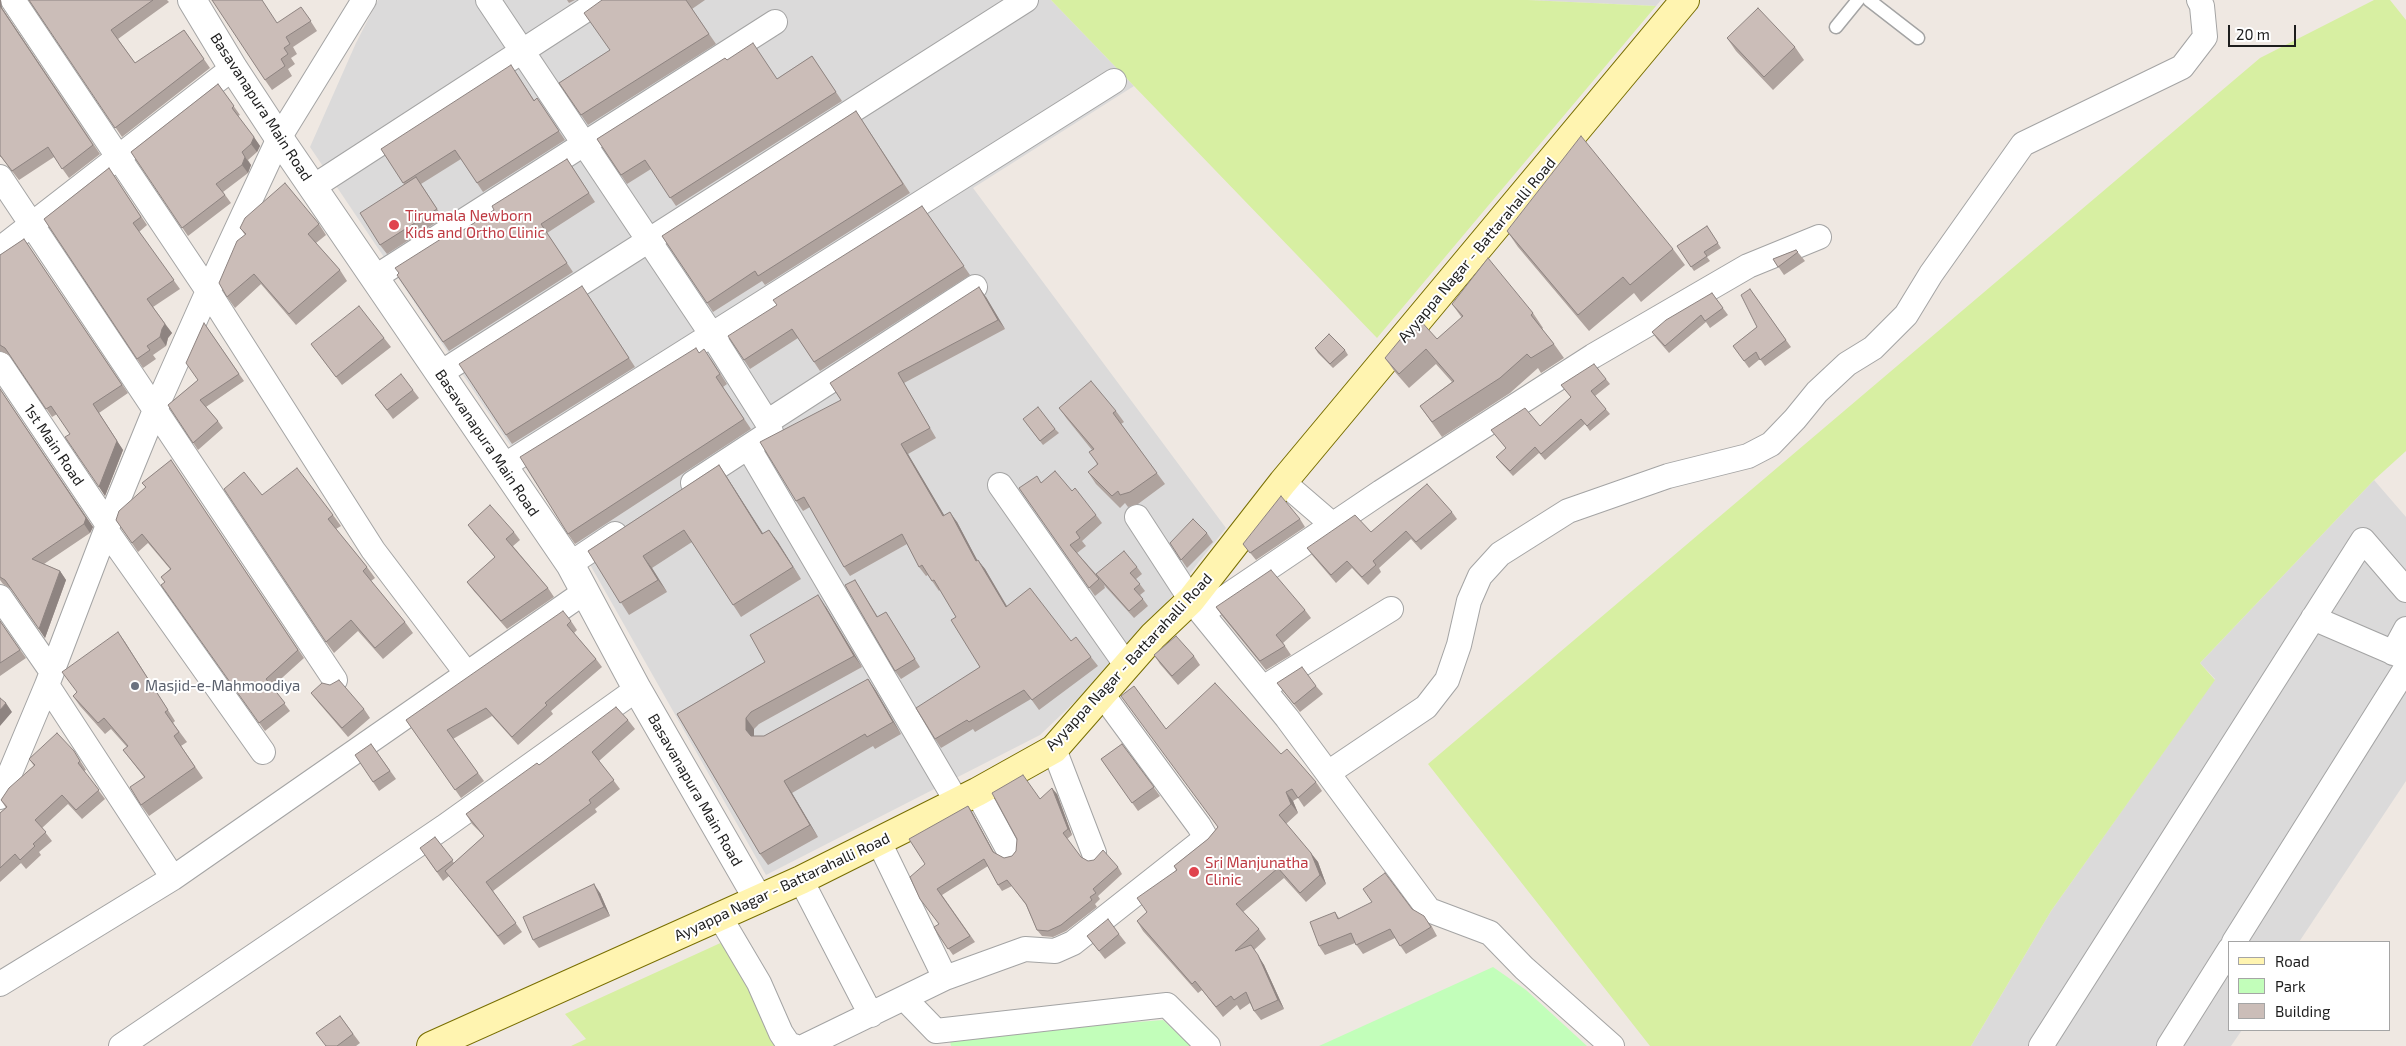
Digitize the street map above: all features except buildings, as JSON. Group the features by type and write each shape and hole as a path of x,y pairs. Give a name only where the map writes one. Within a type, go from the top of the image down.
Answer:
{"main road":[{"name":"Ayyappa Nagar - Battarahalli Road","path":"431,1046 801,880 967,797 1054,749 1127,666 1196,606 1283,482 1685,0"}],"street":[{"path":"13,0 208,291 373,550 468,674"},
{"name":"Basavanapura Main Road","path":"192,0 233,68 279,138 570,564 637,689 758,900"},
{"path":"1,791 50,679 107,528 155,410 208,291 279,138 364,0"},
{"path":"488,0 712,335 767,422 771,432 675,495"},
{"path":"313,186 601,0"},
{"path":"439,374 1026,0"},
{"path":"1328,773 1426,707 1447,680 1459,645 1469,601 1480,576 1500,554 1568,510 1668,476 1748,456 1771,444 1817,392 1847,364 1873,348 1906,315 1931,274 2023,144 2182,67 2205,37 2202,6 2199,0"},
{"path":"374,278 775,22"},
{"path":"0,249 233,68"},
{"path":"502,467 1114,81"},
{"path":"0,177 335,680"},
{"path":"1196,606 1333,525 1593,356 1748,266 1819,237"},
{"path":"767,422 974,287"},
{"name":"1st Main Road","path":"0,364 107,528 263,752"},
{"path":"748,447 874,677 1009,851"},
{"path":"1283,482 1333,525"},
{"path":"1000,484 1127,666"},
{"path":"1137,517 1196,606 1263,688 1429,910 1490,932 1524,968 1612,1046"},
{"path":"570,564 635,521"},
{"path":"2041,1046 2363,540 2406,590"},
{"path":"0,984 173,878 586,591"},
{"path":"0,597 173,878"},
{"path":"1263,688 1391,608"},
{"path":"2313,618 2403,664"},
{"path":"2235,941 2403,664 2406,629"},
{"path":"122,1046 444,827 637,689"},
{"path":"805,1046 945,978 1025,949 1055,950 1073,944 1206,838 1102,694"},
{"path":"1054,749 1094,853"},
{"path":"879,842 945,978"},
{"path":"801,880 871,1015"},
{"path":"720,917 759,983 781,1033 789,1045 794,1046"},
{"path":"2169,1046 2228,952"},
{"path":"904,998 938,1038 1167,1005 1208,1046"}],"lane":[{"path":"1836,27 1858,0"},
{"path":"1869,0 1918,38"}],"shaded area":[{"path":"378,0 1051,0 1134,86 973,188 1226,528 1128,651 1040,735 766,875 588,561 310,147 356,43"},
{"path":"1528,0 1661,0 1656,6"},
{"path":"2374,480 2406,517 2406,781 2300,941 2228,941 2228,1031 2241,1031 2231,1046 1971,1046 2051,911 2215,679 2200,663"}],"green space":[{"path":"1051,0 1528,0 1656,6 1377,338"},
{"path":"2374,0 2390,0 2406,20 2406,451 2374,480 2200,663 2215,680 2051,911 1971,1046 1650,1046 1428,764 2260,58"},
{"path":"727,940 785,1046 571,1046 586,1039 565,1014"},
{"path":"1493,967 1526,990 1587,1046 1319,1046"},
{"path":"1163,1020 1191,1046 951,1046 949,1037"}],"place":[{"name":"Tirumala Newborn Kids and Ortho Clinic","path":"394,225"},
{"name":"Masjid-e-Mahmoodiya","path":"135,686"},
{"name":"Sri Manjunatha Clinic","path":"1194,872"}]}
